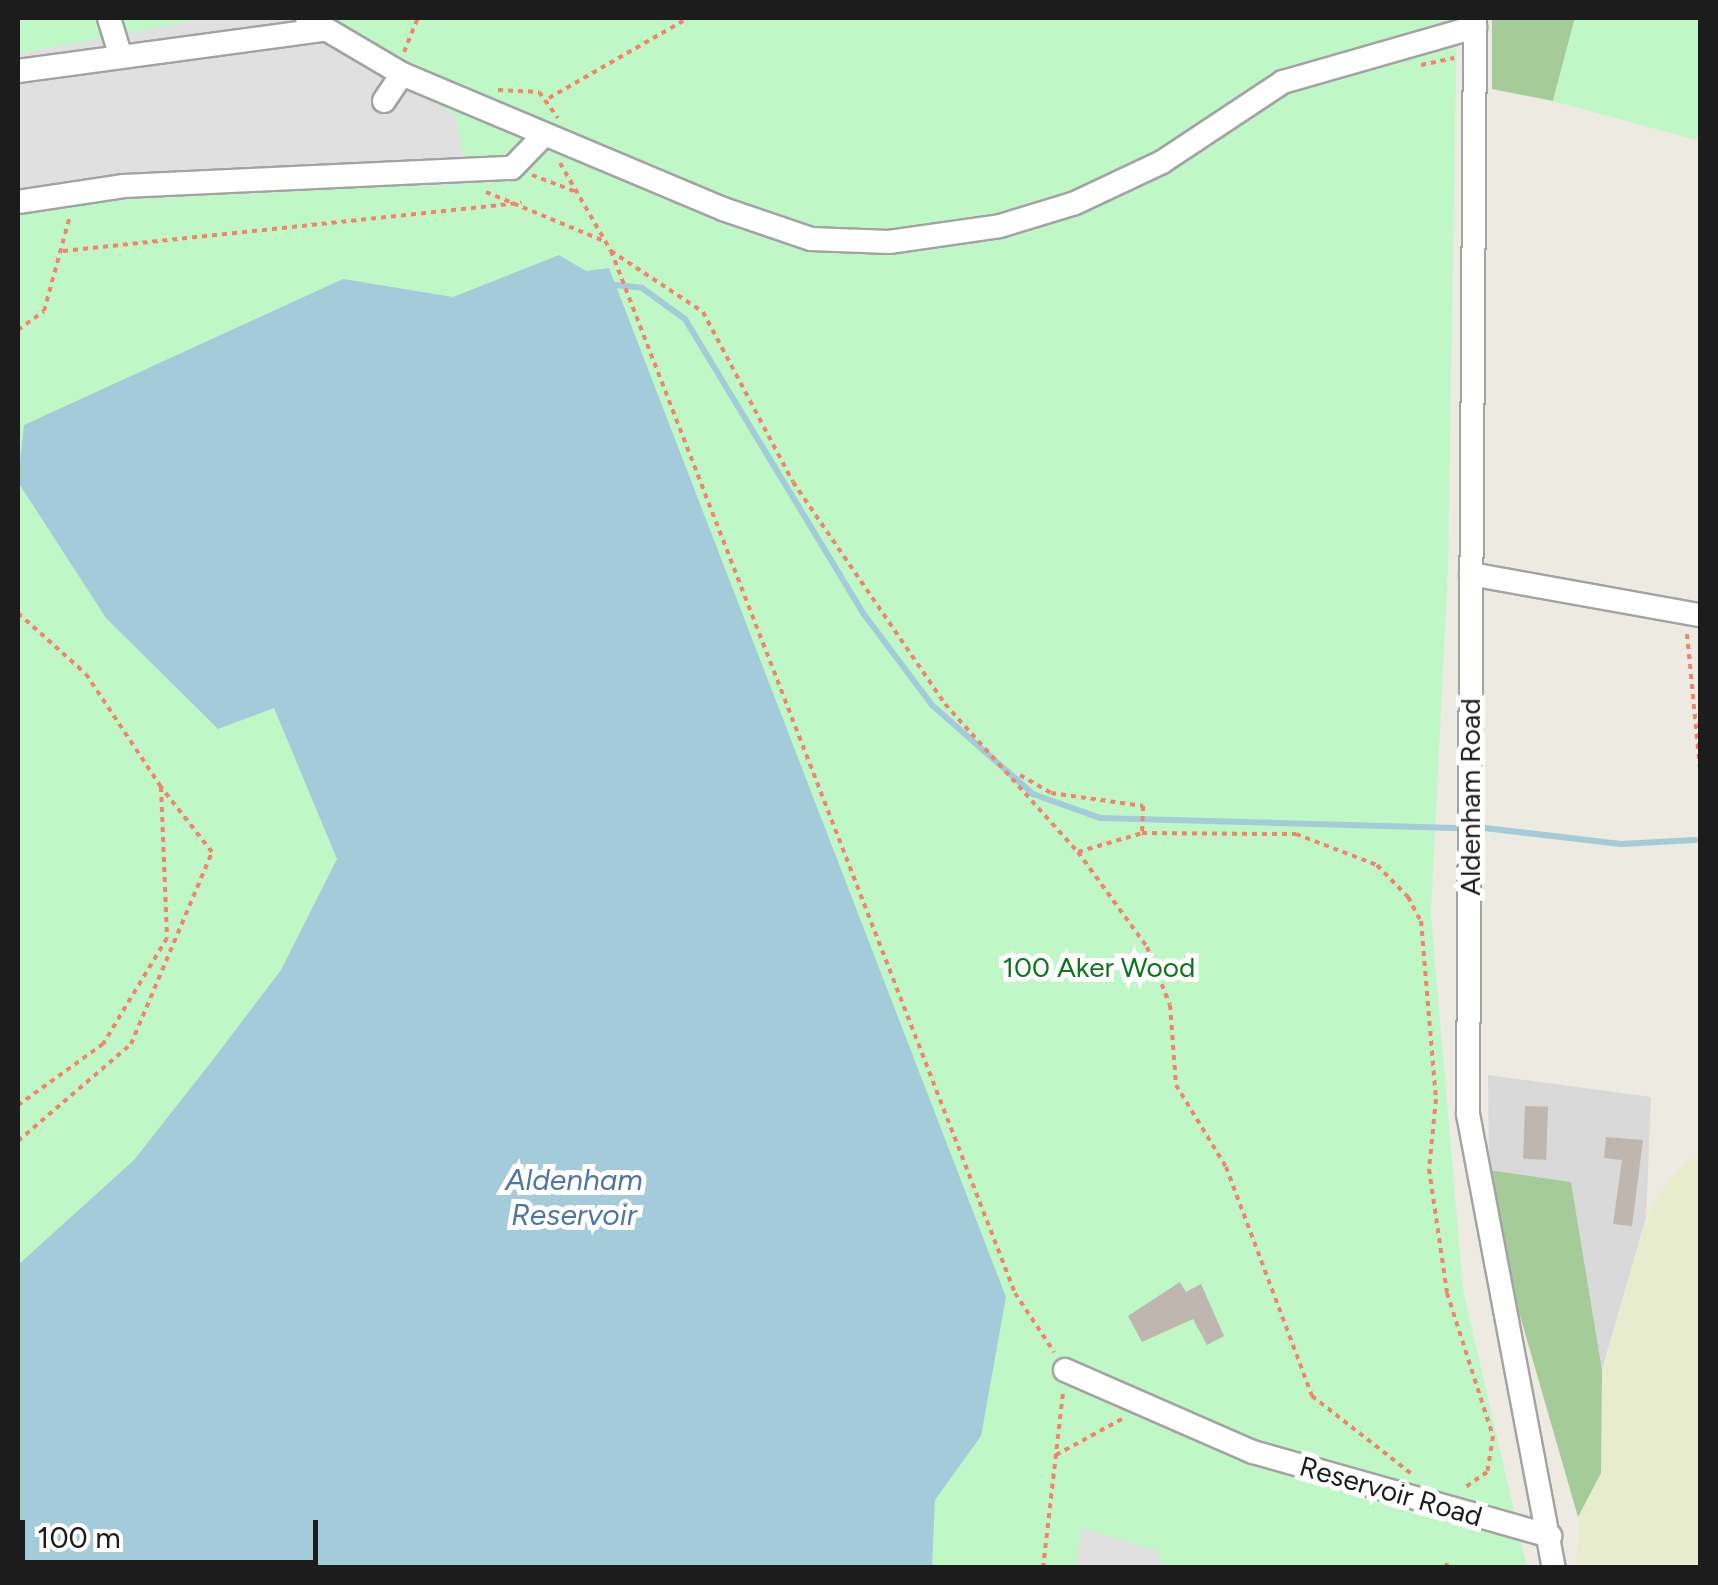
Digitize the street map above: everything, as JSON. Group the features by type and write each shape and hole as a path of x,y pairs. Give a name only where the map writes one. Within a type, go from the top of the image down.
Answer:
{"street":[{"path":"108,18 120,54"},
{"path":"18,71 315,24 399,72 544,136 811,239 889,242 1075,204 1162,162 1282,82 1475,22"},
{"name":"Aldenham Road","path":"1475,22 1468,1114 1540,1534 1554,1568"},
{"path":"384,101 399,72"},
{"path":"18,202 75,192 512,168 544,136"},
{"path":"1471,574 1700,614"},
{"name":"Reservoir Road","path":"1065,1370 1252,1452 1540,1534"}],"path":[{"path":"399,72 418,18"},
{"path":"549,98 688,18"},
{"path":"512,168 579,193 611,251 1015,1293 1065,1370 1043,1568"},
{"path":"18,330 44,311 63,251 75,192"},
{"path":"63,251 521,203 606,242"},
{"path":"611,251 703,312 793,482 945,704 1016,773 1027,793 1078,852 1147,947 1170,1004 1176,1084 1226,1167 1312,1396 1428,1484"},
{"path":"1666,608 1684,622 1692,654 1700,770"},
{"path":"18,612 86,674 161,787 212,852 131,1044 18,1141"},
{"path":"1016,773 1051,794 1142,812 1142,833"},
{"path":"18,1105 103,1044 167,938 161,787"},
{"path":"1078,852 1142,833 1296,834 1376,866 1421,921 1436,1099 1429,1169 1446,1293 1493,1436 1488,1472 1446,1489"},
{"path":"1700,900 1700,922"},
{"path":"1056,1455 1154,1408"}],"shaded area":[{"path":"208,18 297,18 455,115 470,184 153,195 18,215 18,54"},
{"path":"1488,1075 1651,1097 1646,1218 1602,1370 1571,1182 1489,1170"},
{"path":"1082,1528 1158,1551 1163,1567 1075,1567"}],"green space":[{"name":"100 Aker Wood","path":"18,18 1457,18 1448,568 1431,914 1463,1290 1527,1567 18,1567"},
{"path":"1492,18 1575,18 1553,101 1492,89"},
{"path":"1575,18 1700,18 1700,141 1553,101"},
{"path":"1700,1154 1700,1567 1576,1568 1578,1517 1601,1473 1602,1370 1646,1218 1670,1177"},
{"path":"1489,1170 1571,1182 1602,1370 1601,1473 1578,1517 1508,1274"}],"water":[{"name":"Aldenham Reservoir","path":"559,255 586,271 609,268 1006,1297 981,1436 935,1500 932,1567 18,1567 18,1265 134,1160 215,1057 281,970 337,859 274,708 218,729 106,618 18,482 24,425 343,279 453,297"}],"building":[{"path":"1525,1106 1548,1107 1546,1160 1523,1159"},
{"path":"1606,1137 1643,1140 1632,1226 1613,1224 1622,1160 1604,1158"},
{"path":"1180,1282 1186,1292 1201,1284 1224,1336 1207,1345 1193,1319 1142,1342 1128,1316"}],"waterway":[{"path":"615,285 642,288 685,319 863,613 932,705 1033,794 1100,818 1463,828"},
{"path":"1476,827 1621,844 1695,840"}]}
